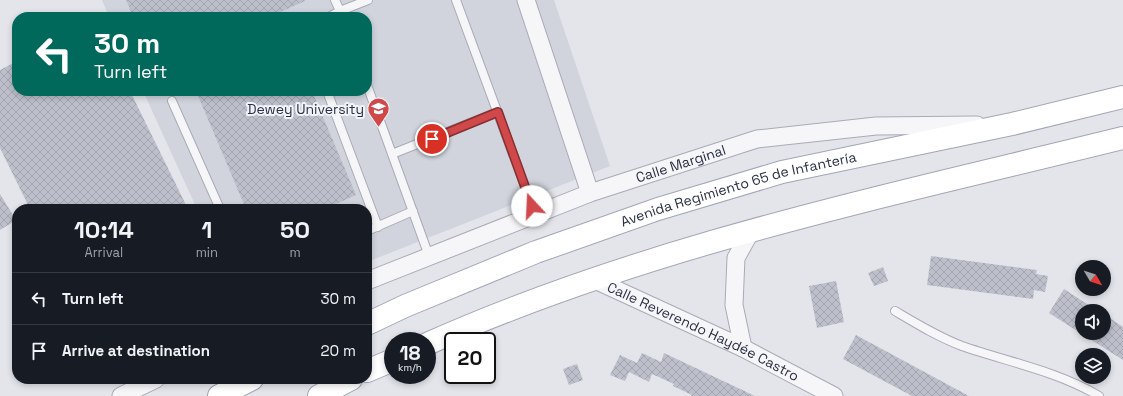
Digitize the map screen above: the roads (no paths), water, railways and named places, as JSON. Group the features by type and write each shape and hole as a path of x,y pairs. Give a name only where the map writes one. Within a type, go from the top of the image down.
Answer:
{"main road":[{"name":"Avenida Regimiento 65 de Infantería","path":"372,322 405,306 536,252 658,209 782,172 1012,124 1123,96"},
{"path":"436,340 476,323 593,279 751,231 816,213 1123,138"},
{"path":"372,369 384,364"},
{"path":"219,396 242,384"},
{"path":"319,396 342,384"}],"street":[{"path":"526,0 590,193"},
{"name":"Calle Marginal","path":"372,279 590,193 757,139 876,126 1012,124"},
{"path":"743,348 734,305 736,258 751,231"},
{"name":"Calle Reverendo Haydée Castro","path":"593,279 743,348 834,396"},
{"path":"121,396 146,384"}],"lane":[{"path":"335,0 340,12"},
{"path":"345,12 368,0"},
{"path":"456,0 535,214"},
{"path":"329,96 370,204"},
{"path":"371,96 429,256"},
{"path":"172,101 218,204"},
{"path":"392,154 498,112"},
{"path":"372,210 378,226"},
{"path":"372,229 413,212"},
{"path":"895,311 941,338 1047,373 1086,388 1099,396"}],"place":[{"name":"Dewey University","path":"379,128"}]}
